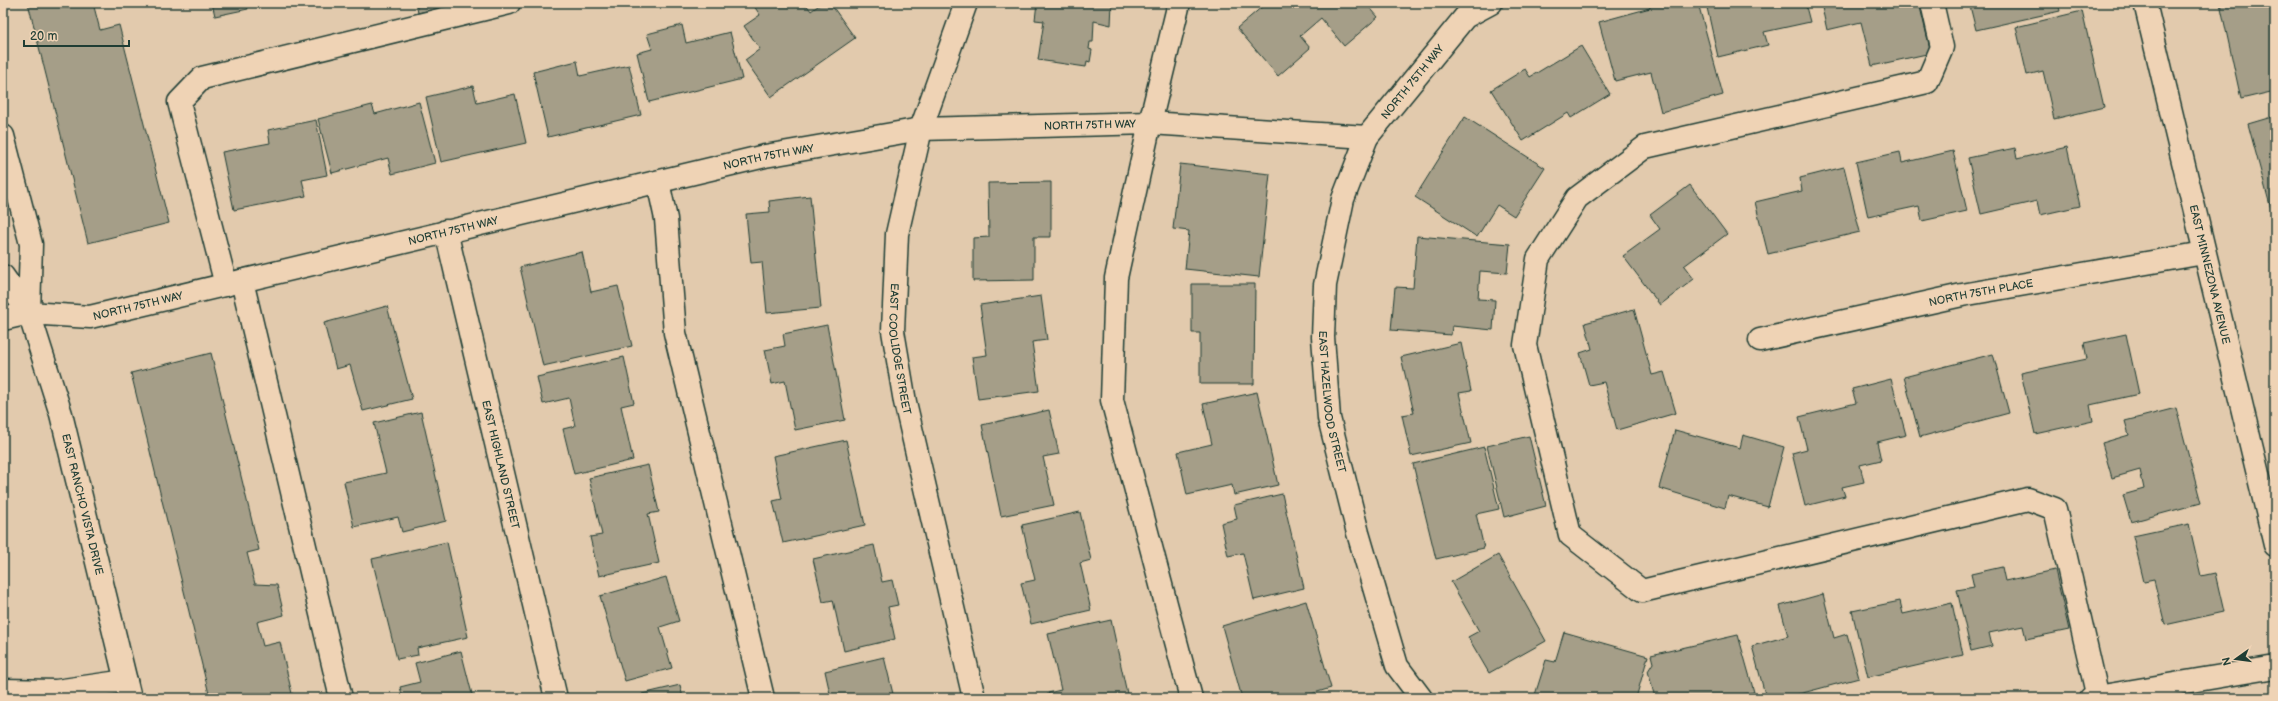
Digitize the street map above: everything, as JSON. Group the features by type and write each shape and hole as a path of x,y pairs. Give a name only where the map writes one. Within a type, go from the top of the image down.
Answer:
{"street":[{"path":"341,698 234,283 179,102 202,78 509,3"},
{"name":"EAST COOLIDGE STREET","path":"966,3 921,130 897,234 894,331 905,402 974,698"},
{"path":"1180,3 1150,123 1116,278 1112,400 1191,698"},
{"name":"NORTH 75TH WAY","path":"3,320 29,313 90,317 765,156 921,130 1150,123 1367,137 1465,17 1491,3"},
{"path":"1932,3 1942,47 1927,82 1645,147 1577,198 1538,259 1524,345 1570,535 1642,591 2028,499 2055,509 2096,698 2275,667"},
{"name":"EAST MINNEZONA AVENUE","path":"2145,3 2275,545"},
{"name":"EAST RANCHO VISTA DRIVE","path":"3,136 30,244 29,313 60,414 128,689"},
{"name":"EAST HAZELWOOD STREET","path":"1367,137 1343,200 1325,285 1324,336 1330,418 1358,533 1397,666 1421,698"},
{"path":"658,182 666,219 674,333 764,698"},
{"name":"EAST HIGHLAND STREET","path":"446,231 556,698"},
{"name":"NORTH 75TH PLACE","path":"1760,340 1962,295 2204,253"},
{"name":"EAST RANCHO VISTA DRIVE","path":"3,276 29,313"},
{"path":"3,690 56,691 128,689"}],"building":[{"path":"28,3 93,3 100,30 119,25 169,223 88,243"},
{"path":"212,3 246,3 248,9 215,16"},
{"path":"416,3 443,3 443,7 418,13"},
{"path":"752,3 805,3 811,11 822,3 830,3 855,38 771,97 745,60 760,49 744,26 760,15"},
{"path":"1037,3 1112,3 1111,25 1094,21 1093,42 1090,42 1089,49 1092,50 1090,62 1087,61 1086,67 1038,60 1044,21 1035,20"},
{"path":"1260,3 1366,3 1378,17 1344,46 1321,18 1300,36 1310,48 1278,76 1237,28 1263,6"},
{"path":"1649,3 1698,3 1723,95 1661,112 1651,72 1615,81 1599,22 1650,8"},
{"path":"1706,3 1805,3 1810,22 1764,32 1768,45 1718,57"},
{"path":"1821,3 1919,3 1931,53 1872,66 1861,22 1827,30"},
{"path":"1984,3 2058,3 2060,11 1976,30 1970,6"},
{"path":"2220,3 2275,3 2275,91 2241,99"},
{"path":"2082,11 2104,107 2054,119 2043,71 2027,75 2016,27"},
{"path":"682,25 686,43 730,32 742,79 649,102 637,53 652,49 647,34"},
{"path":"1581,46 1610,94 1571,118 1568,113 1523,141 1491,90 1525,69 1530,77"},
{"path":"577,61 580,76 629,65 641,115 548,137 533,72"},
{"path":"473,86 477,103 515,94 526,143 441,162 426,97"},
{"path":"419,102 435,163 392,174 388,158 332,173 318,119 372,105 375,114"},
{"path":"2275,116 2275,224 2248,124"},
{"path":"1465,117 1545,168 1514,216 1497,205 1477,237 1415,197"},
{"path":"316,120 327,175 302,180 306,196 234,210 222,152 270,143 268,130"},
{"path":"2067,147 2080,206 2040,215 2037,201 1981,214 1968,158 2015,148 2017,159"},
{"path":"1953,151 1967,211 1922,221 1919,206 1868,217 1856,162 1900,152 1902,163"},
{"path":"1180,164 1270,174 1259,277 1185,269 1189,231 1173,229"},
{"path":"1844,167 1860,232 1768,254 1755,202 1802,191 1800,178"},
{"path":"1051,182 1051,237 1034,237 1034,280 973,281 973,238 989,237 988,183"},
{"path":"1690,185 1727,234 1684,266 1694,279 1660,305 1623,256 1660,229 1650,215"},
{"path":"810,196 821,308 767,313 762,262 751,263 746,214 770,212 769,201"},
{"path":"1417,236 1510,244 1507,273 1480,271 1478,299 1495,300 1493,330 1452,326 1451,335 1391,330 1395,287 1413,288"},
{"path":"582,252 591,292 618,286 632,346 543,366 520,267"},
{"path":"1192,284 1255,284 1254,384 1200,384 1200,333 1192,333"},
{"path":"1041,296 1047,340 1032,342 1039,391 978,399 972,357 987,355 980,305"},
{"path":"387,306 412,399 363,411 350,365 336,369 324,323"},
{"path":"1634,309 1652,375 1664,372 1676,413 1617,430 1604,382 1589,385 1580,353 1592,349 1585,323"},
{"path":"827,325 845,420 795,430 785,381 772,384 765,350 785,346 783,334"},
{"path":"2126,334 2139,394 2090,405 2093,421 2035,434 2021,373 2087,359 2084,343"},
{"path":"1461,343 1471,391 1459,393 1471,443 1411,456 1402,415 1414,413 1401,357"},
{"path":"211,353 259,550 247,553 255,584 277,585 284,615 257,622 263,646 280,642 293,698 210,698 131,373"},
{"path":"1993,354 2009,413 1920,437 1904,377"},
{"path":"624,357 634,403 621,406 633,460 574,474 563,429 575,426 569,398 543,404 537,377"},
{"path":"1891,379 1906,435 1877,442 1881,460 1860,465 1864,482 1842,487 1845,496 1805,506 1792,453 1807,449 1799,417 1856,403 1852,389"},
{"path":"1257,392 1278,485 1234,495 1232,485 1187,495 1178,452 1212,444 1203,404"},
{"path":"2176,408 2201,503 2131,522 2123,495 2144,489 2140,470 2112,478 2102,443 2129,435 2125,421"},
{"path":"1049,410 1059,454 1043,457 1054,505 1001,516 982,425"},
{"path":"421,412 446,521 402,532 398,517 354,527 344,482 386,473 374,423"},
{"path":"1675,430 1740,448 1743,435 1784,447 1768,507 1728,496 1725,508 1659,488"},
{"path":"1529,436 1546,506 1504,517 1487,446"},
{"path":"846,440 865,525 783,543 773,501 782,499 773,456"},
{"path":"1484,447 1499,509 1476,514 1484,548 1436,559 1413,464"},
{"path":"648,465 659,512 648,514 659,563 599,576 590,537 602,535 589,478"},
{"path":"1282,494 1304,588 1254,600 1243,553 1228,556 1221,523 1237,519 1234,505"},
{"path":"1080,512 1091,560 1080,563 1091,610 1031,624 1021,583 1035,580 1022,525"},
{"path":"2189,524 2201,576 2215,573 2224,612 2165,625 2154,580 2144,582 2133,536"},
{"path":"447,542 468,637 417,648 418,655 397,659 372,559"},
{"path":"874,545 882,582 892,580 898,605 888,607 895,639 844,651 833,600 823,602 813,559"},
{"path":"1498,555 1546,641 1489,673 1468,637 1479,631 1451,582"},
{"path":"2002,567 2005,581 2055,570 2069,630 2026,639 2023,626 1989,633 1992,646 1971,651 1957,590 1974,587 1971,574"},
{"path":"666,577 679,621 660,627 672,668 625,681 600,596"},
{"path":"1823,594 1834,638 1847,634 1859,678 1784,698 1766,698 1752,646 1788,636 1780,606"},
{"path":"1306,601 1331,688 1297,698 1242,698 1222,626"},
{"path":"1900,601 1903,614 1952,603 1963,655 1868,677 1852,611"},
{"path":"1111,620 1128,698 1049,698 1048,693 1061,690 1048,634"},
{"path":"1564,632 1648,656 1636,698 1534,698 1546,660 1555,662"},
{"path":"1738,635 1754,692 1728,698 1655,698 1648,671 1653,663 1651,655"},
{"path":"461,651 473,698 403,698 400,687 420,682 415,663"},
{"path":"884,657 894,698 831,698 825,671"},
{"path":"680,685 683,698 643,698 642,694"}]}
